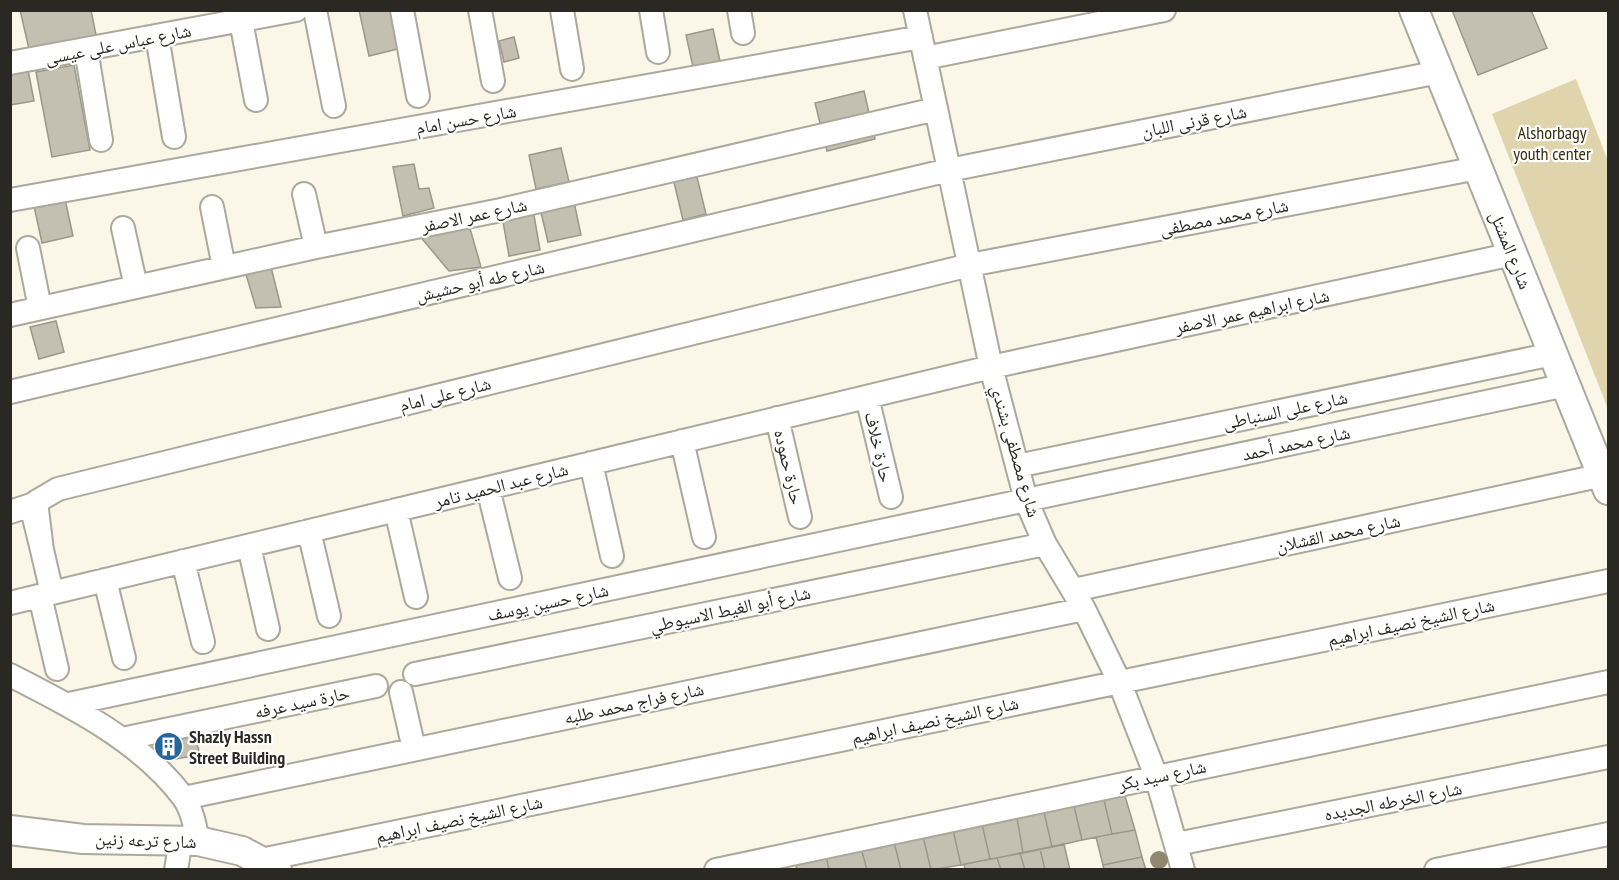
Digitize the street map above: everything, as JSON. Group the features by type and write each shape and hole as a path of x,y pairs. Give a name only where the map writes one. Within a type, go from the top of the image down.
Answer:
{"street":[{"name":"شارع عباس على عيسى","path":"10,63 296,10"},
{"path":"315,10 334,106"},
{"path":"402,10 418,96"},
{"path":"480,10 493,81"},
{"path":"562,10 572,69"},
{"path":"651,10 658,52"},
{"path":"739,10 743,33"},
{"name":"شارع مصطفى بشندي","path":"915,10 991,367 1026,500 1045,544 1079,600 1119,681 1156,776 1183,870"},
{"name":"شارع حسن امام","path":"10,200 923,47 1164,10"},
{"name":"شارع المشتل","path":"1414,10 1606,482"},
{"path":"241,21 256,99"},
{"path":"157,36 174,137"},
{"path":"86,50 101,140"},
{"name":"شارع قرنى اللبان","path":"949,170 1439,72"},
{"name":"شارع عمر الاصفر","path":"10,315 316,247 501,210 936,109"},
{"name":"شارع محمد مصطفى","path":"970,265 1478,168"},
{"name":"شارع طه أبو حشيش","path":"10,392 949,170"},
{"path":"303,194 316,247"},
{"path":"212,207 224,267"},
{"path":"123,228 136,287"},
{"path":"27,248 40,308"},
{"name":"شارع ابراهيم عمر الاصفر","path":"991,367 1513,254"},
{"name":"شارع على امام","path":"42,550 36,502 58,489 970,265"},
{"name":"شارع على السنباطى","path":"1017,466 1553,354"},
{"name":"شارع عبد الحميد تامر","path":"10,603 991,367"},
{"name":"شارع محمد أحمد","path":"1026,500 1566,385"},
{"name":"حارة خلاف","path":"867,396 891,497"},
{"name":"حارة حموده","path":"777,418 800,517"},
{"path":"682,441 704,537"},
{"path":"591,463 612,556"},
{"name":"شارع محمد القشلان","path":"1079,600 1606,482"},
{"path":"488,488 510,578"},
{"name":"شارع حسين يوسف","path":"69,704 1026,500"},
{"path":"10,512 31,505 42,550 57,669"},
{"path":"396,510 416,597"},
{"path":"309,531 329,616"},
{"name":"شارع أبو الغيط الاسيوطي","path":"414,749 408,683 1045,544"},
{"path":"249,546 268,629"},
{"path":"183,561 202,642"},
{"path":"105,580 124,658"},
{"name":"شارع الشيخ نصيف ابراهيم","path":"269,865 1119,681 1608,581"},
{"name":"شارع فراج محمد طلبه","path":"184,798 414,749 1079,600"},
{"path":"10,675 69,704 122,739 184,798 189,809 189,840 176,870"},
{"name":"شارع سيد بكر","path":"716,870 1608,682"},
{"name":"حارة سيد عرفه","path":"122,739 376,686"},
{"name":"شارع الخرطه الجديده","path":"1177,844 1608,757"},
{"name":"شارع ترعه زنين","path":"10,830 83,839 189,840 242,851 269,865"},
{"path":"1436,870 1608,834"}],"green space":[{"name":"Alshorbagy youth center","path":"1576,79 1608,161 1608,409 1492,114"}],"building":[{"path":"20,10 91,10 96,35 29,49"},
{"path":"359,10 393,10 402,48 369,56"},
{"path":"1452,10 1531,10 1547,48 1478,75"},
{"path":"713,29 720,61 693,67 686,35"},
{"path":"514,37 519,58 504,62 499,41"},
{"path":"74,65 90,150 52,157 36,72"},
{"path":"28,70 34,101 10,105 10,73"},
{"path":"864,91 875,139 827,151 815,103"},
{"path":"561,148 569,182 536,189 529,155"},
{"path":"414,164 419,189 429,188 434,208 403,216 393,167"},
{"path":"696,173 706,214 683,220 673,178"},
{"path":"573,197 581,235 548,242 539,204"},
{"path":"65,199 73,236 42,243 34,206"},
{"path":"532,204 540,250 509,256 501,210"},
{"path":"469,225 481,267 449,271 418,234"},
{"path":"271,267 281,307 256,308 245,271"},
{"path":"56,321 64,352 39,359 30,327"},
{"name":"Shazly Hassn Street Building","path":"193,728 200,755 164,761 163,755 146,759 137,740"},
{"path":"1125,796 1135,830 1112,834 1104,800"},
{"path":"1104,800 1112,834 1082,840 1074,806"},
{"path":"1074,806 1082,840 1052,847 1044,812"},
{"path":"1044,812 1052,847 1023,853 1017,818"},
{"path":"1017,818 1023,853 990,859 982,824"},
{"path":"982,824 990,859 961,865 953,830"},
{"path":"953,830 961,865 931,870 923,836"},
{"path":"1135,830 1142,857 1103,865 1096,837"},
{"path":"923,836 931,870 901,870 894,842"},
{"path":"894,842 901,870 867,870 861,848"},
{"path":"1064,844 1070,870 1045,870 1040,849"},
{"path":"861,848 867,870 829,870 826,855"},
{"path":"1040,849 1045,870 1025,870 1020,853"},
{"path":"1020,853 1025,870 1001,870 997,858"},
{"path":"826,855 829,870 797,870 795,861"},
{"path":"1142,857 1146,870 1104,870 1103,865"},
{"path":"997,858 1001,870 965,870 964,864"}],"place":[{"name":"Shazly Hassn Street Building","path":"168,746"}]}
